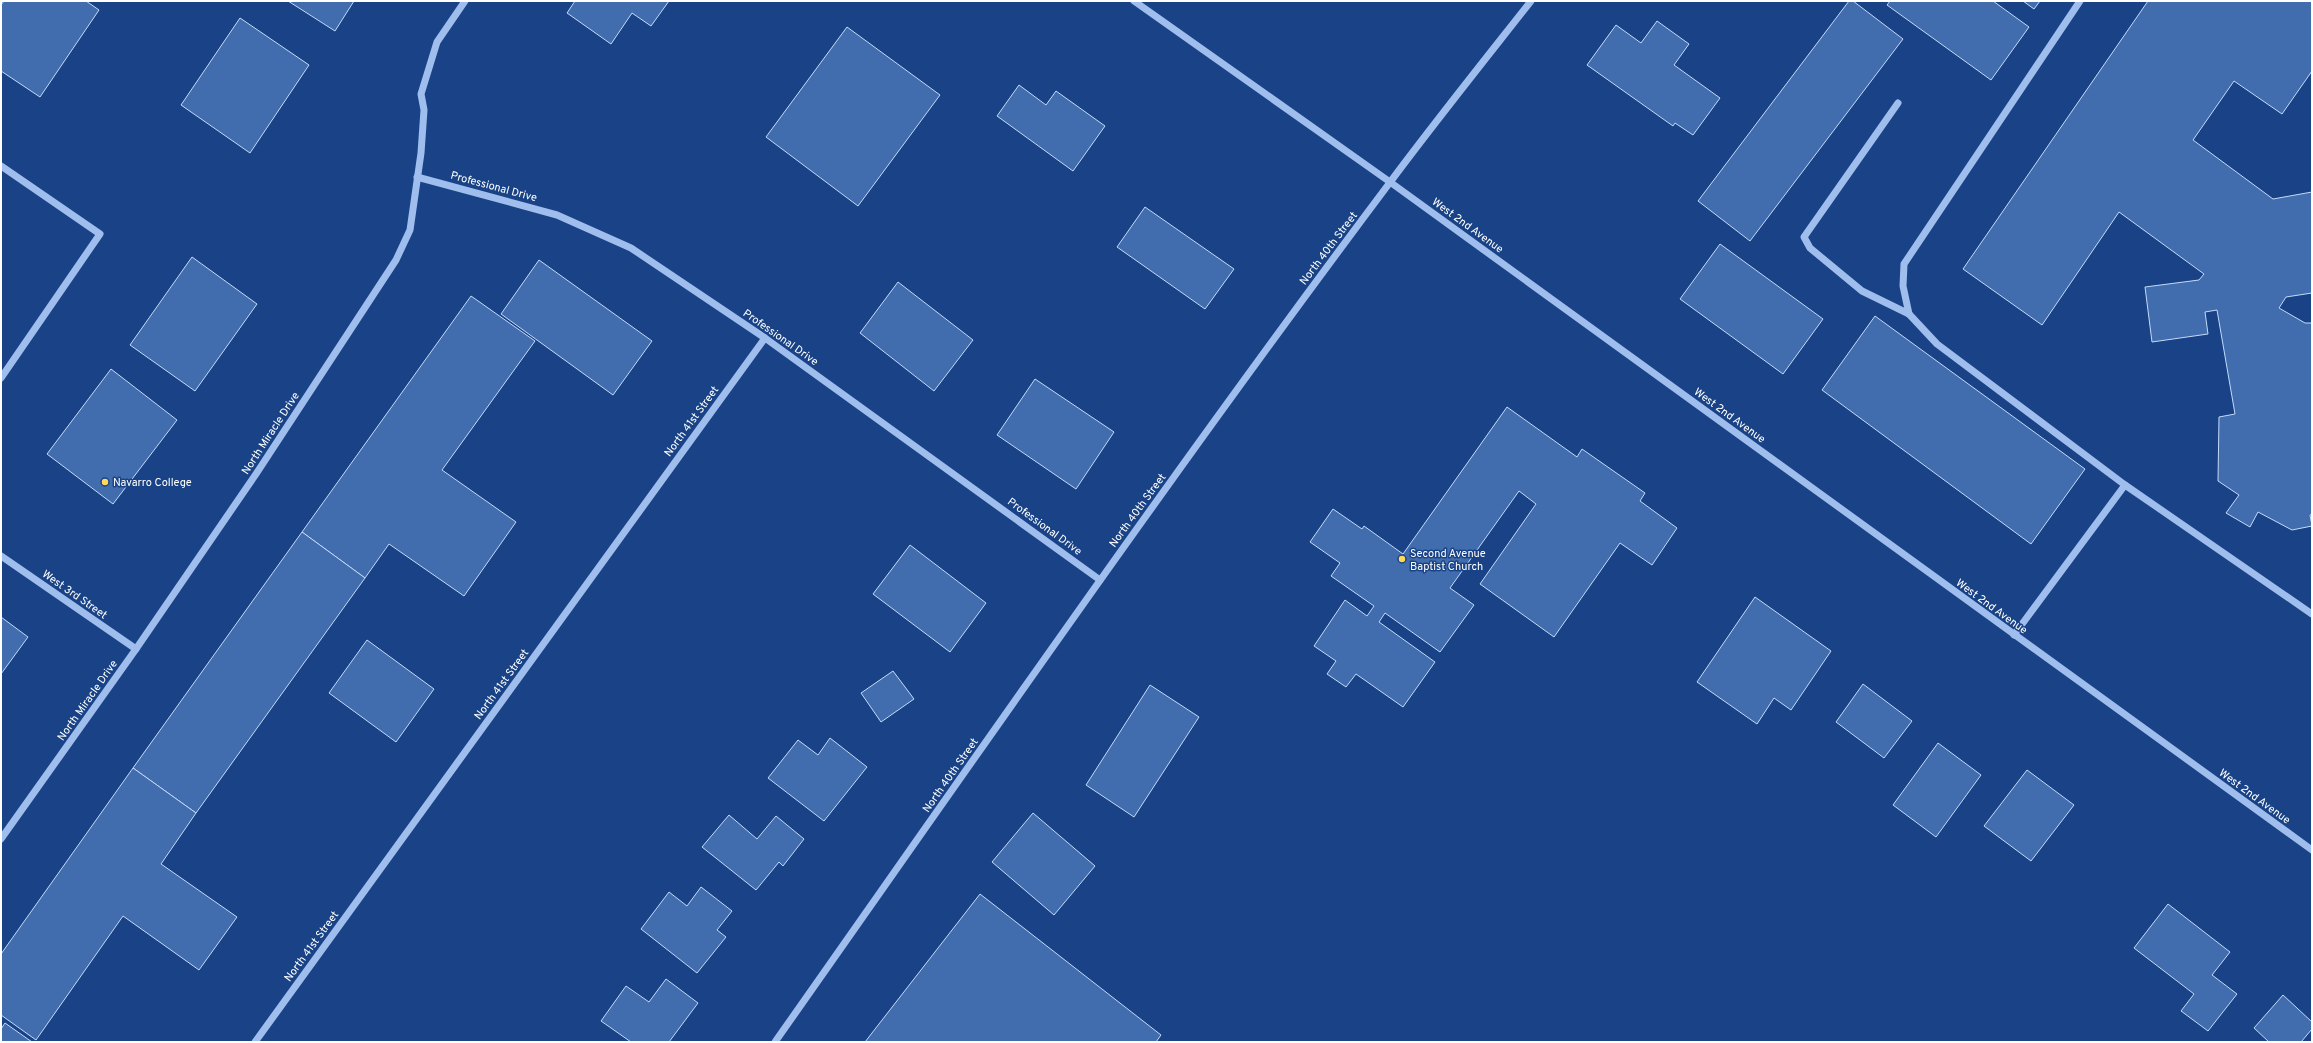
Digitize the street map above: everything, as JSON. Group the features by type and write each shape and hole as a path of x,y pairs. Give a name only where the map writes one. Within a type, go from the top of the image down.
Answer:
{"street":[{"name":"North Miracle Drive","path":"1,839 136,650 256,474 396,260 410,230 424,110 421,94 437,42 465,1"},
{"name":"West 2nd Avenue","path":"1134,1 1390,182 2014,635 2311,848"},
{"name":"North 40th Street","path":"775,1042 1100,580 1390,182 1530,1"},
{"path":"1909,314 1903,286 1904,264 2080,1"},
{"path":"1898,103 1804,237 1810,248 1862,292 1909,314 1937,344 2125,485 2312,614"},
{"path":"1,166 100,234 1,378"},
{"name":"Professional Drive","path":"417,176 557,215 631,248 765,338 1100,580"},
{"name":"North 41st Street","path":"255,1042 765,338"},
{"path":"2014,635 2125,485"},
{"name":"West 3rd Street","path":"1,556 136,650"}],"building":[{"path":"4,1 86,1 99,10 40,97 1,71 1,5"},
{"path":"288,1 354,1 335,31"},
{"path":"575,1 669,1 651,26 632,13 611,44 567,13"},
{"path":"1849,1 1853,1 1903,39 1750,241 1698,201"},
{"path":"1890,1 1993,1 2029,27 1991,80 1887,5"},
{"path":"2023,1 2040,1 2034,9"},
{"path":"2148,1 2312,1 2312,71 2282,114 2234,81 2193,140 2273,199 2312,192 2312,293 2286,297 2279,308 2305,323 2312,323 2312,514 2310,515 2312,526 2292,530 2258,512 2250,527 2226,513 2239,495 2218,481 2219,417 2235,414 2217,310 2205,312 2208,334 2152,342 2145,287 2199,280 2204,274 2119,212 2042,325 1963,269"},
{"path":"240,18 309,65 250,153 181,105"},
{"path":"1657,21 1689,44 1674,65 1720,98 1693,135 1675,123 1673,126 1587,65 1616,25 1641,43"},
{"path":"847,27 940,95 858,206 766,137"},
{"path":"1019,85 1046,105 1056,91 1105,126 1073,171 997,116"},
{"path":"1145,207 1234,269 1205,309 1117,247"},
{"path":"1720,244 1823,319 1783,374 1680,299"},
{"path":"192,257 257,304 195,391 130,345"},
{"path":"539,260 652,341 613,395 501,314"},
{"path":"898,282 973,340 934,391 860,333"},
{"path":"471,296 535,341 442,470 516,522 464,596 389,544 365,578 302,532"},
{"path":"1875,316 2085,469 2031,544 1822,390"},
{"path":"111,369 177,420 113,504 47,454"},
{"path":"1035,379 1114,432 1076,489 997,435"},
{"name":"Second Avenue Baptist Church","path":"1507,407 1577,457 1582,449 1645,493 1640,501 1677,528 1652,565 1620,543 1554,637 1480,584 1536,504 1519,491 1450,588 1474,605 1440,652 1385,613 1379,622 1435,662 1403,707 1356,674 1346,687 1327,674 1336,661 1314,646 1345,600 1367,616 1374,606 1331,576 1340,563 1310,542 1333,509 1362,529 1364,526 1403,554"},
{"path":"302,532 365,578 196,813 133,768"},
{"path":"910,545 986,603 950,652 873,594"},
{"path":"1755,597 1831,651 1791,710 1774,698 1757,724 1697,682"},
{"path":"1,617 28,637 1,674"},
{"path":"367,640 434,689 396,742 329,693"},
{"path":"893,671 914,699 881,722 861,693"},
{"path":"1863,684 1912,721 1884,758 1836,722"},
{"path":"1150,685 1199,717 1134,817 1086,785"},
{"path":"830,738 867,767 824,821 768,778 798,740 818,755"},
{"path":"1938,743 1981,775 1936,837 1893,805"},
{"path":"133,768 196,813 161,864 237,917 199,970 123,916 36,1040 1,1015 1,954"},
{"path":"2027,770 2074,805 2031,861 1984,826"},
{"path":"1033,813 1095,866 1054,915 992,862"},
{"path":"729,815 757,839 776,816 804,839 783,866 779,862 756,890 702,847"},
{"path":"701,887 732,911 717,930 726,937 697,973 641,929 669,892 687,906"},
{"path":"980,894 1161,1035 1156,1042 865,1042"},
{"path":"2168,904 2230,952 2212,975 2237,994 2208,1031 2181,1011 2194,994 2134,948"},
{"path":"666,979 698,1003 669,1042 631,1042 601,1021 626,986 649,1002"},
{"path":"2283,995 2312,1022 2312,1029 2301,1042 2269,1042 2254,1028"},
{"path":"5,1023 32,1042 1,1042 1,1029"}],"place":[{"name":"Navarro College","path":"105,482"},
{"name":"Second Avenue Baptist Church","path":"1402,559"}]}
